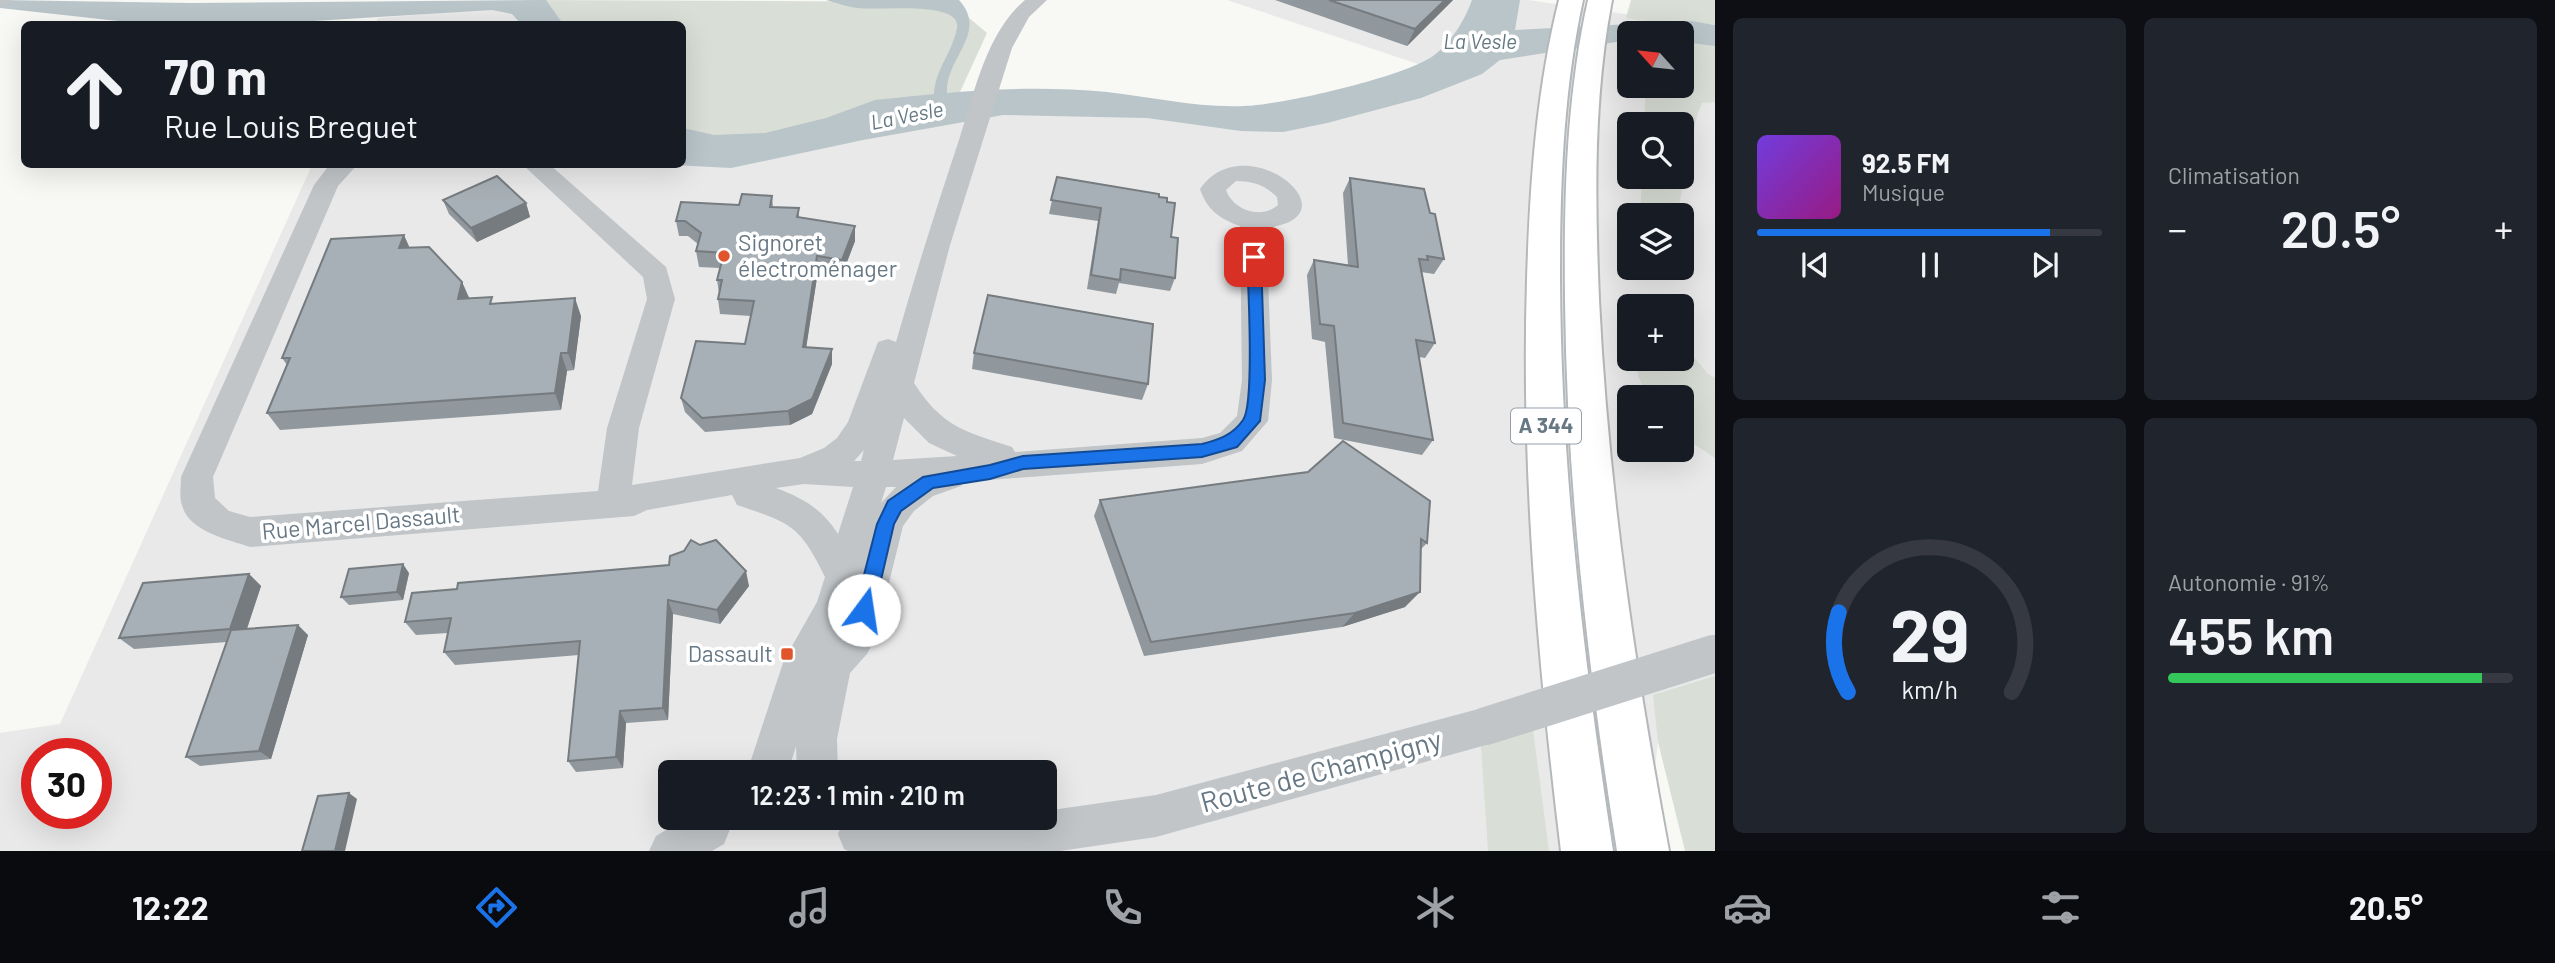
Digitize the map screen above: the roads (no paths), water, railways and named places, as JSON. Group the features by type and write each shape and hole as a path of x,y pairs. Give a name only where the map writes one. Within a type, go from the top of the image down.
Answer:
{"highway":[{"name":"A 344","path":"1571,0 1557,83 1546,186 1542,318 1548,482 1560,628 1587,851"},
{"name":"A 344","path":"1600,0 1587,92 1580,186 1582,325 1593,494 1610,633 1643,851"}],"street":[{"path":"771,760 803,660 837,592 916,319 1001,48 1021,14 1037,0"},
{"name":"Rue Marcel Dassault","path":"341,168 326,185 197,477 198,504 218,522 250,532 613,503 847,488 858,485 873,475"},
{"path":"538,168 656,274 661,299 623,428 613,503"},
{"path":"873,475 1202,451 1231,442 1252,421 1257,380 1253,220"},
{"path":"804,471 839,455 849,447 860,430 890,343 916,319"},
{"path":"898,384 914,411 954,444 1023,462"},
{"path":"834,663 855,641 886,524 894,506 929,482 990,472 1023,462"},
{"name":"Rue Marcel Dassault","path":"613,503 700,486 804,471 873,475"},
{"path":"749,495 778,501 797,511 812,523 828,546 837,592 834,663 818,720 816,760"},
{"name":"Route de Champigny","path":"858,834 914,850 1156,816 1486,726 1714,654"},
{"path":"671,851 709,832"}],"water":[{"path":"0,0 190,3 546,0 561,21 518,21 512,14 492,10 314,21 118,21 0,8"},
{"name":"La Vesle","path":"826,0 959,0 967,12 970,24 964,46 948,80 947,93 1067,89 1227,106 1286,101 1370,81 1418,64 1446,45 1457,31 1472,0 1520,0 1515,30 1617,25 1617,42 1500,60 1482,74 1421,98 1283,132 1241,131 1147,118 1003,115 863,140 731,168 686,166 686,129 714,135 765,133 826,118 875,100 934,94 937,77 955,36 955,19 947,13 933,10 858,8"},
{"name":"La Vesle","path":"1694,22 1715,25 1715,46 1694,43"}],"place":[{"name":"Signoret électroménager","path":"724,256"},
{"name":"Dassault","path":"787,654"}]}
